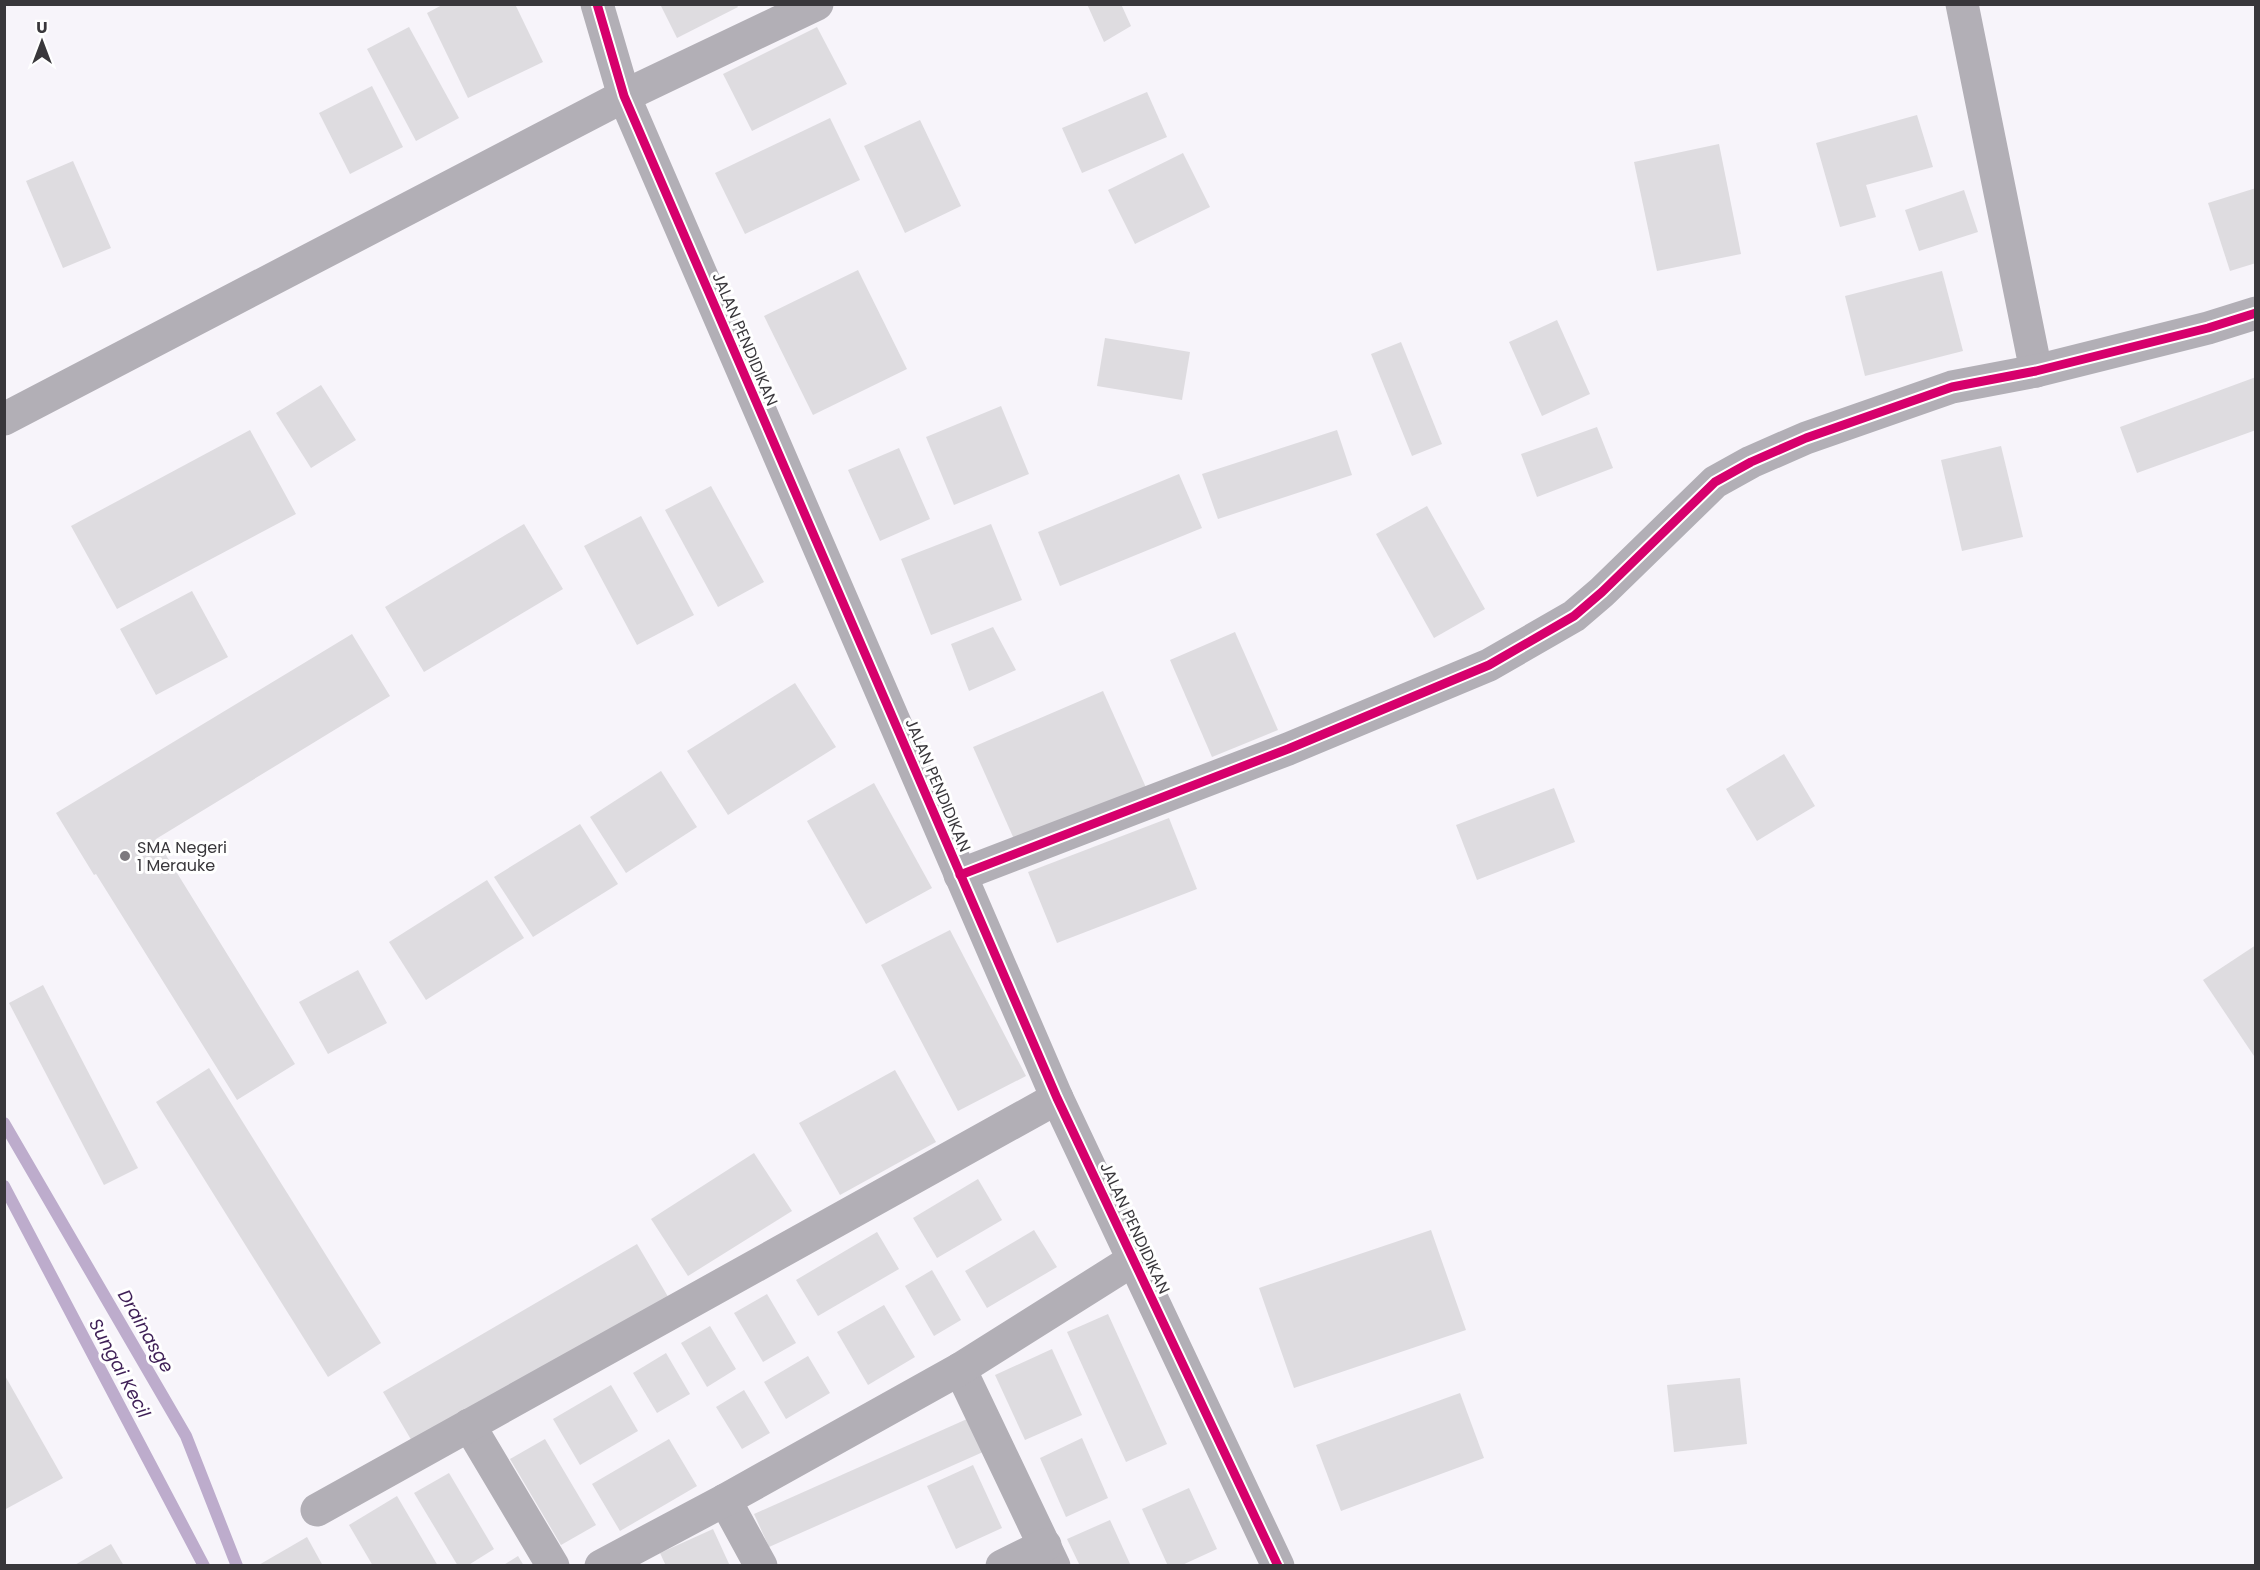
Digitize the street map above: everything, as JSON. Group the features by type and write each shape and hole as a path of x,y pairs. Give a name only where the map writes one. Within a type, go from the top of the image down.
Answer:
{"street":[{"name":"JALAN PENDIDIKAN","path":"597,4 624,96 1057,1098 1278,1566"},
{"path":"4,418 624,96 817,4"},
{"path":"1962,4 2036,371"},
{"path":"960,875 1288,749 1489,665 1574,616 1602,592 1715,482 1751,462 1806,438 1952,387 2036,371 2256,313"},
{"path":"317,1510 1057,1098"},
{"path":"601,1566 960,1369 1134,1260"},
{"path":"960,1369 1049,1556 1002,1566"},
{"path":"469,1425 553,1566"},
{"path":"725,1500 761,1566"}],"building":[{"path":"444,4 515,4 543,62 468,98 427,13"},
{"path":"660,4 736,4 738,7 677,38"},
{"path":"1087,4 1121,4 1131,26 1104,42"},
{"path":"409,27 459,118 416,141 367,49"},
{"path":"817,27 847,84 752,131 723,74"},
{"path":"372,86 403,147 350,174 319,113"},
{"path":"1147,92 1167,137 1082,173 1062,128"},
{"path":"1917,115 1933,167 1866,185 1876,217 1840,227 1816,143"},
{"path":"830,118 860,180 745,234 715,173"},
{"path":"920,120 961,206 905,233 864,146"},
{"path":"1719,144 1741,254 1657,271 1634,162"},
{"path":"1183,153 1210,207 1135,244 1108,190"},
{"path":"73,161 111,248 63,268 26,181"},
{"path":"2256,188 2256,263 2230,271 2208,203"},
{"path":"1964,190 1978,232 1919,251 1905,210"},
{"path":"858,270 907,369 813,415 764,316"},
{"path":"1942,271 1963,351 1865,376 1845,296"},
{"path":"1557,320 1590,394 1542,416 1509,342"},
{"path":"1105,338 1190,352 1182,400 1097,386"},
{"path":"1401,342 1442,444 1412,456 1371,354"},
{"path":"2256,377 2256,430 2137,473 2120,427"},
{"path":"321,385 356,440 311,468 276,413"},
{"path":"1001,406 1029,474 954,505 926,437"},
{"path":"1597,427 1613,468 1537,497 1521,454"},
{"path":"250,430 296,514 117,609 71,526"},
{"path":"1337,430 1352,475 1218,519 1202,474"},
{"path":"2001,446 2023,537 1962,551 1941,460"},
{"path":"899,448 930,519 880,541 848,470"},
{"path":"1179,474 1202,528 1060,586 1038,532"},
{"path":"711,486 764,582 718,607 665,510"},
{"path":"1427,506 1485,609 1434,638 1376,534"},
{"path":"641,516 694,615 637,645 584,546"},
{"path":"524,524 563,589 424,672 385,607"},
{"path":"991,524 1022,600 931,635 901,559"},
{"path":"192,591 228,657 156,695 120,629"},
{"path":"993,627 1016,670 969,691 951,644"},
{"path":"1235,632 1278,730 1212,757 1170,660"},
{"name":"SMA Negeri 1 Merauke","path":"352,634 390,696 156,839 295,1064 237,1100 56,813"},
{"path":"795,683 836,747 728,815 687,751"},
{"path":"1103,691 1148,792 1018,848 973,747"},
{"path":"1784,754 1815,806 1757,841 1726,789"},
{"path":"661,771 697,827 626,873 590,817"},
{"path":"874,783 932,888 866,924 807,821"},
{"path":"1554,788 1575,842 1477,880 1456,825"},
{"path":"1169,818 1197,889 1057,943 1028,872"},
{"path":"580,824 618,884 533,937 494,877"},
{"path":"487,880 524,938 426,1000 389,942"},
{"path":"950,930 1026,1076 958,1111 881,965"},
{"path":"2256,945 2256,1059 2203,980"},
{"path":"358,970 387,1023 328,1054 299,1002"},
{"path":"43,985 138,1168 104,1185 9,1003"},
{"path":"209,1068 381,1343 328,1377 156,1102"},
{"path":"895,1070 936,1142 840,1195 799,1123"},
{"path":"754,1153 792,1211 688,1276 651,1219"},
{"path":"978,1179 1002,1220 937,1258 913,1218"},
{"path":"1034,1230 1057,1267 987,1308 965,1271"},
{"path":"1431,1230 1466,1330 1294,1388 1259,1288"},
{"path":"877,1232 899,1269 818,1316 796,1280"},
{"path":"637,1244 670,1300 416,1448 383,1392"},
{"path":"932,1270 961,1320 934,1336 905,1286"},
{"path":"767,1294 796,1343 763,1362 734,1313"},
{"path":"884,1305 915,1357 868,1385 837,1332"},
{"path":"1108,1314 1167,1444 1126,1462 1067,1332"},
{"path":"710,1326 736,1369 707,1387 681,1343"},
{"path":"1052,1349 1082,1415 1025,1440 995,1375"},
{"path":"666,1353 690,1394 657,1413 633,1373"},
{"path":"808,1356 830,1393 786,1419 764,1382"},
{"path":"4,1374 63,1478 4,1510"},
{"path":"1740,1378 1747,1444 1674,1452 1667,1385"},
{"path":"611,1385 638,1431 580,1465 553,1419"},
{"path":"744,1390 770,1433 742,1449 716,1407"},
{"path":"1460,1393 1484,1458 1341,1511 1316,1445"},
{"path":"967,1419 983,1452 769,1547 754,1514"},
{"path":"1082,1438 1108,1498 1066,1517 1040,1458"},
{"path":"545,1439 596,1525 561,1545 510,1459"},
{"path":"669,1439 697,1486 620,1531 592,1484"},
{"path":"973,1465 1002,1528 956,1549 927,1486"},
{"path":"449,1473 494,1549 467,1566 458,1566 414,1493"},
{"path":"1189,1488 1217,1549 1180,1566 1168,1566 1142,1509"},
{"path":"397,1496 438,1566 373,1566 349,1525"},
{"path":"1110,1520 1131,1566 1080,1566 1067,1539"},
{"path":"713,1529 730,1566 666,1566 660,1553"},
{"path":"307,1537 323,1566 257,1566"},
{"path":"111,1544 124,1566 73,1566"},
{"path":"518,1556 524,1566 502,1566"}],"waterway":[{"name":"Drainasge","path":"4,1123 186,1436 237,1566"},
{"name":"Sungai Kecil","path":"4,1186 204,1566"}],"cycle path":[{"path":"597,4 624,96 1057,1098 1278,1566"},
{"path":"960,875 1288,749 1489,665 1574,616 1602,592 1715,482 1751,462 1806,438 1952,387 2036,371 2208,328 2256,313"}],"place":[{"name":"SMA Negeri 1 Merauke","path":"125,856"}]}
